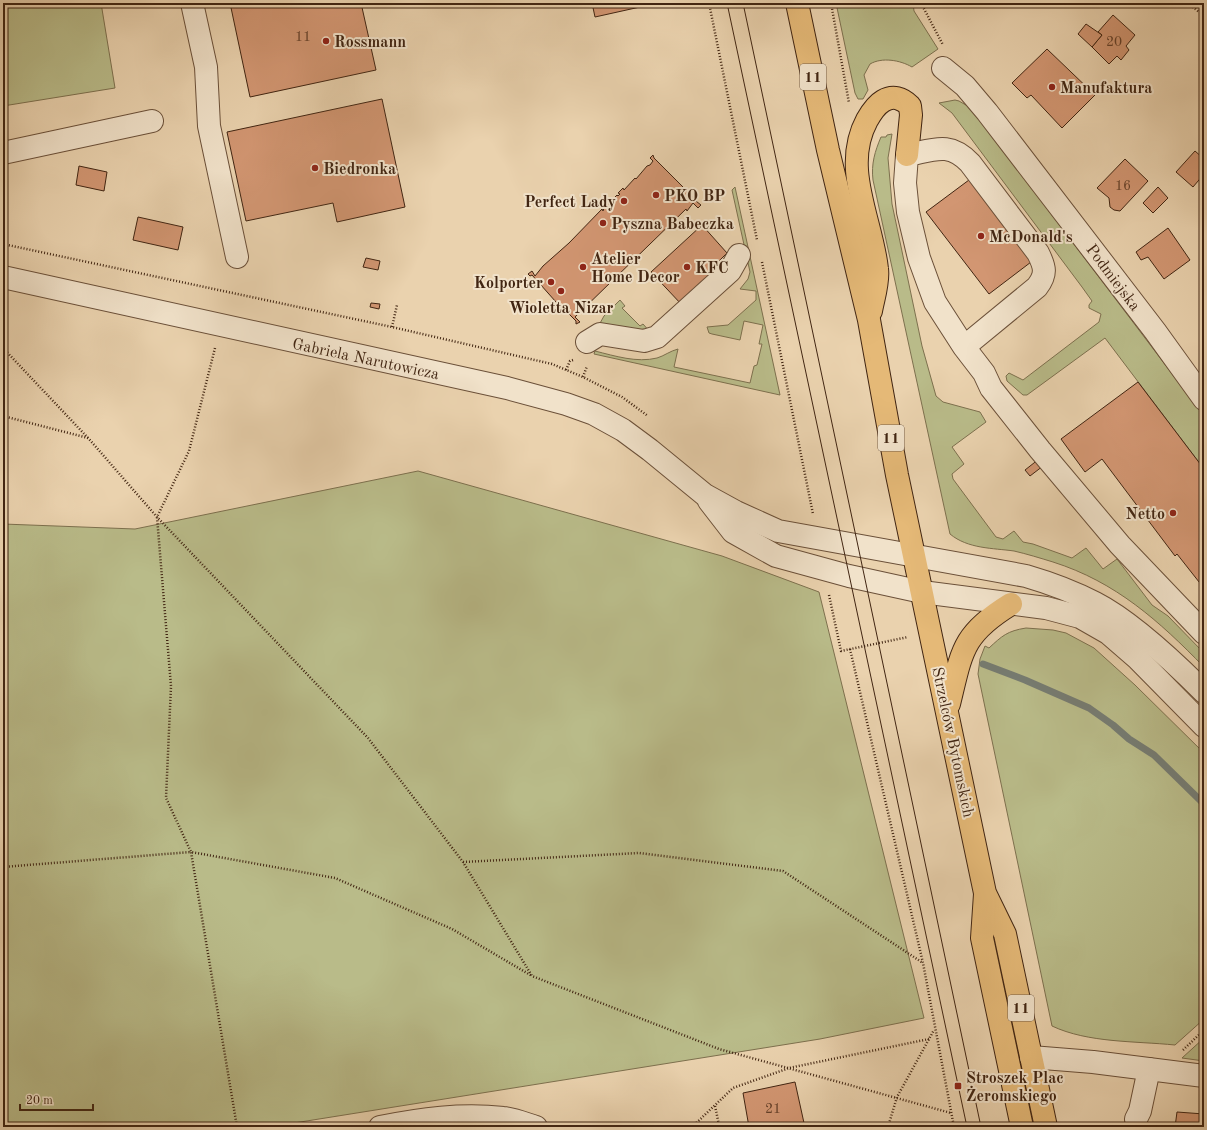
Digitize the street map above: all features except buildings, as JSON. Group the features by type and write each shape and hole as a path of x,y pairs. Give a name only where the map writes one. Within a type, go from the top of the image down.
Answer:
{"highway":[{"name":"11","path":"797,3 828,150 869,320 922,592"},
{"path":"869,320 878,270 857,172 856,152 862,132 870,115 880,103 887,98 902,99 910,106 911,115 907,155"},
{"name":"Strzelców Bytomskich","path":"922,592 985,893 1005,934 1046,1127"},
{"path":"948,711 964,647 972,635 988,618 1011,604"},
{"name":"Strzelców Bytomskich","path":"985,893 982,938 1022,1127"}],"street":[{"path":"192,3 206,67 209,126 237,257"},
{"name":"Podmiejska","path":"943,68 965,86 987,112 1155,331 1204,398"},
{"path":"3,153 152,121"},
{"path":"964,347 1037,287 1043,279 1044,265 1038,253 961,154 943,148 907,155 905,183 908,212 919,258 935,302 964,347 984,373 991,388 1120,545 1204,633"},
{"path":"587,342 600,334 644,341 658,337 730,271 738,255"},
{"name":"Gabriela Narutowicza","path":"3,277 507,388 566,404 594,414 623,430 705,495 778,531 1026,576 1060,586 1096,603 1131,627 1204,692"},
{"name":"Gabriela Narutowicza","path":"705,495 733,532 776,556 836,573 922,592 1046,608 1080,617 1108,633 1138,659 1204,726"},
{"path":"1031,1057 1078,1060 1204,1076"},
{"path":"1136,1119 1140,1111 1149,1068"},
{"path":"380,1127 410,1121 456,1116 504,1118 536,1127"}],"path":[{"path":"683,7 686,3"},
{"path":"709,3 758,245"},
{"path":"921,3 946,51 943,68"},
{"path":"1188,3 1204,16"},
{"path":"3,244 392,327 530,359"},
{"path":"761,261 814,519"},
{"path":"392,327 397,305"},
{"path":"221,326 189,451 157,517 171,686 166,798 191,852 237,1127"},
{"path":"3,348 89,439 157,517 368,738 463,862 532,976"},
{"path":"3,416 89,439"},
{"path":"829,592 841,651 911,636"},
{"path":"850,649 923,962 934,1029 954,1127"},
{"path":"3,867 191,852 335,878 452,930 532,976 719,1048 951,1113"},
{"path":"463,862 639,853 783,871 923,962"},
{"path":"888,1127 897,1098 934,1029"},
{"path":"1182,1051 1204,1030"},
{"path":"692,1127 733,1088 789,1068 929,1039"},
{"path":"715,1105 720,1125"}],"green space":[{"path":"3,3 101,3 115,88 3,106"},
{"path":"836,3 913,3 914,11 938,49 912,67 891,60 870,64 864,75 868,90 863,99 858,99 855,93"},
{"path":"955,100 971,108 1204,416 1204,469 1105,338 1027,395 1023,395 1007,381 1006,376 1009,373 1023,380 1099,322 1101,314 1089,308 1092,301 1082,287 952,113 939,103"},
{"path":"892,134 888,158 892,204 922,346 936,396 943,402 980,412 986,422 952,447 964,464 952,474 953,479 996,537 1003,539 1014,531 1023,542 1033,544 1072,558 1086,548 1103,569 1117,559 1152,605 1168,616 1204,653 1204,667 1153,619 1117,592 1097,580 1076,570 1029,555 965,543 950,534 873,180 874,158 881,137 886,137 887,135"},
{"path":"735,187 780,395 594,354 595,351 642,360 657,358 678,349 674,367 750,383 754,366 757,365 762,344 759,344 763,325 744,321 740,340 709,333 707,327 728,325 756,300 756,291 740,289 748,279 750,272 732,190"},
{"path":"620,300 625,306 622,308 640,326 643,324 651,333 599,325 604,316"},
{"path":"418,471 722,556 819,592 924,1018 820,1039 269,1127 3,1127 3,524 135,529"},
{"path":"1026,628 1053,630 1066,633 1094,648 1135,685 1204,753 1204,1019 1175,1045 1128,1042 1081,1036 1052,1026 978,674 980,659 985,646 989,648 1005,635"},
{"path":"1204,1038 1204,1061 1182,1058"}],"waterway":[{"path":"983,664 1025,680 1089,708 1113,725 1129,739 1154,755 1204,804"}],"tram line":[{"path":"727,3 967,1127"},
{"path":"743,3 981,1127"}],"place":[{"name":"Rossmann","path":"326,41"},
{"name":"Manufaktura","path":"1052,87"},
{"name":"Biedronka","path":"315,168"},
{"name":"PKO BP","path":"656,195"},
{"name":"Perfect Lady","path":"624,201"},
{"name":"Pyszna Babeczka","path":"603,223"},
{"name":"McDonald's","path":"981,236"},
{"name":"Atelier Home Decor","path":"583,267"},
{"name":"KFC","path":"687,267"},
{"name":"Kolporter","path":"551,282"},
{"name":"Wioletta Nizar","path":"561,291"},
{"name":"Netto","path":"1173,513"},
{"name":"Stroszek Plac Żeromskiego","path":"958,1086"}]}
